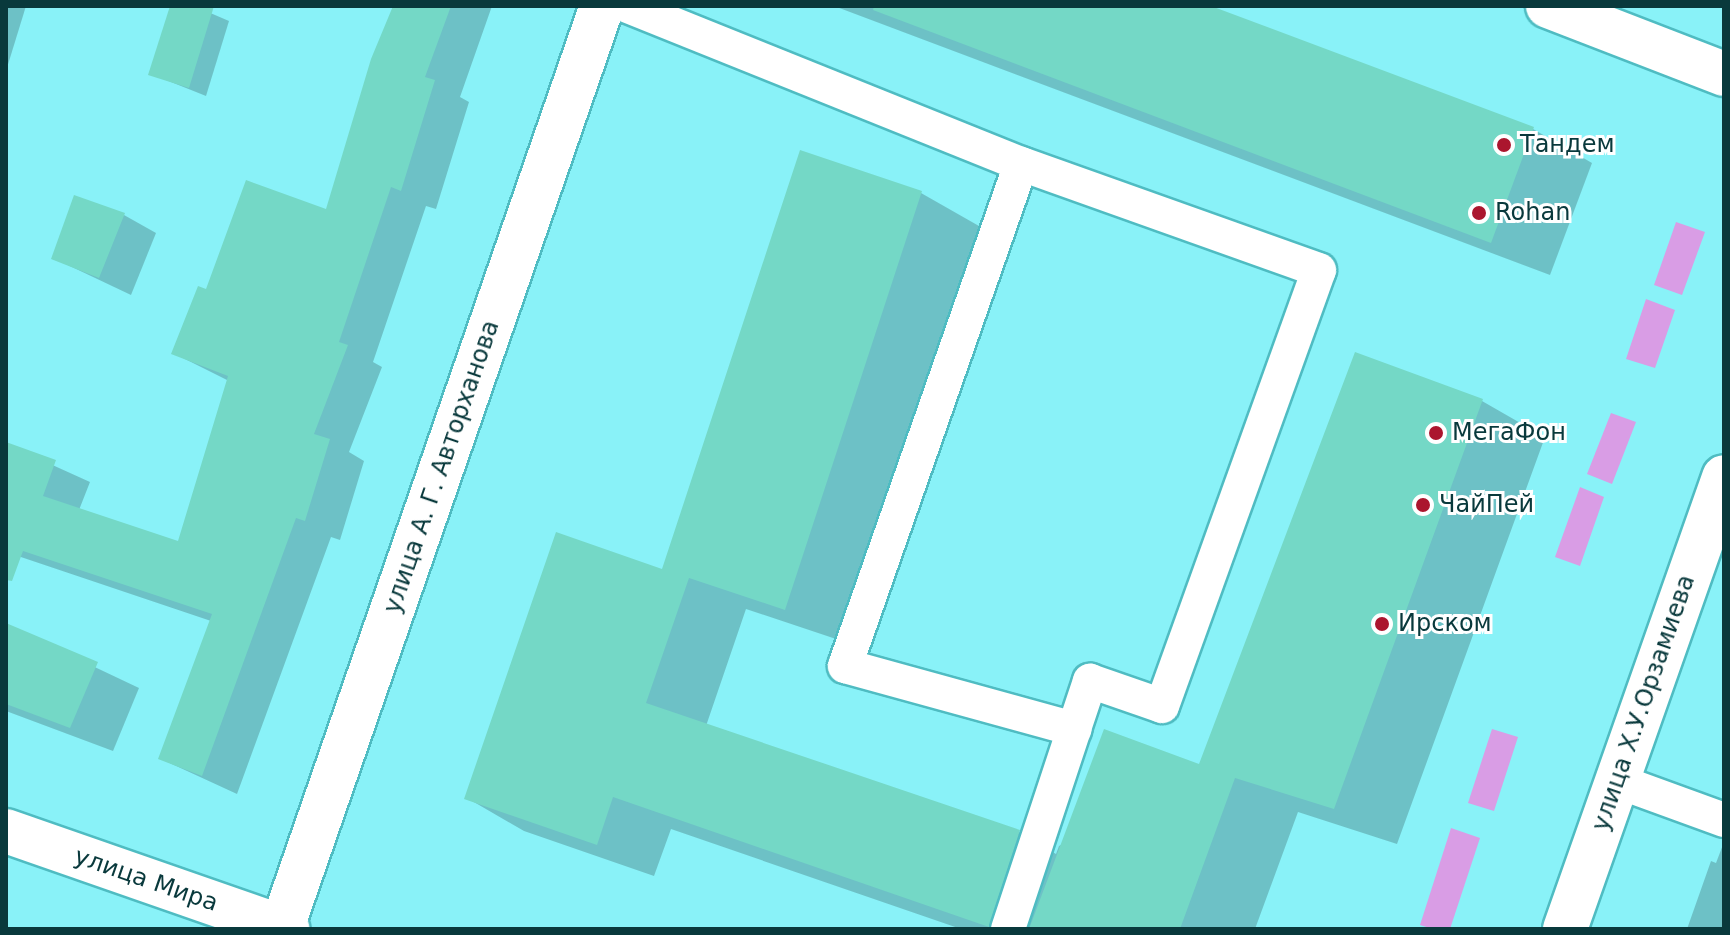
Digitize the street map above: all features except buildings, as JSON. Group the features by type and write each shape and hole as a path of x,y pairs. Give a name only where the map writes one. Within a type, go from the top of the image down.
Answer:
{"street":[{"name":"улица А. Г. Авторханова","path":"284,928 602,6"},
{"path":"1548,6 1724,74"},
{"name":"улица Х.У.Орзамиева","path":"1565,929 1724,477"},
{"name":"улица Мира","path":"6,831 284,928"}],"lane":[{"path":"628,6 1021,164 1319,270 1162,706 1090,681 1008,929"},
{"path":"1021,164 845,666 1074,729"},
{"path":"1617,781 1724,820"}],"shaded area":[{"path":"1676,222 1705,232 1682,295 1654,285"},
{"path":"1646,299 1675,310 1655,368 1626,359"},
{"path":"1611,413 1636,422 1612,484 1587,474"},
{"path":"1580,487 1604,497 1580,566 1555,557"},
{"path":"1492,729 1518,737 1494,811 1468,803"},
{"path":"1451,828 1480,838 1450,929 1433,929 1420,925"}],"place":[{"name":"Тандем","path":"1504,145"},
{"name":"Rohan","path":"1479,213"},
{"name":"МегаФон","path":"1436,433"},
{"name":"ЧайПей","path":"1423,505"},
{"name":"Ирском","path":"1382,624"}]}
